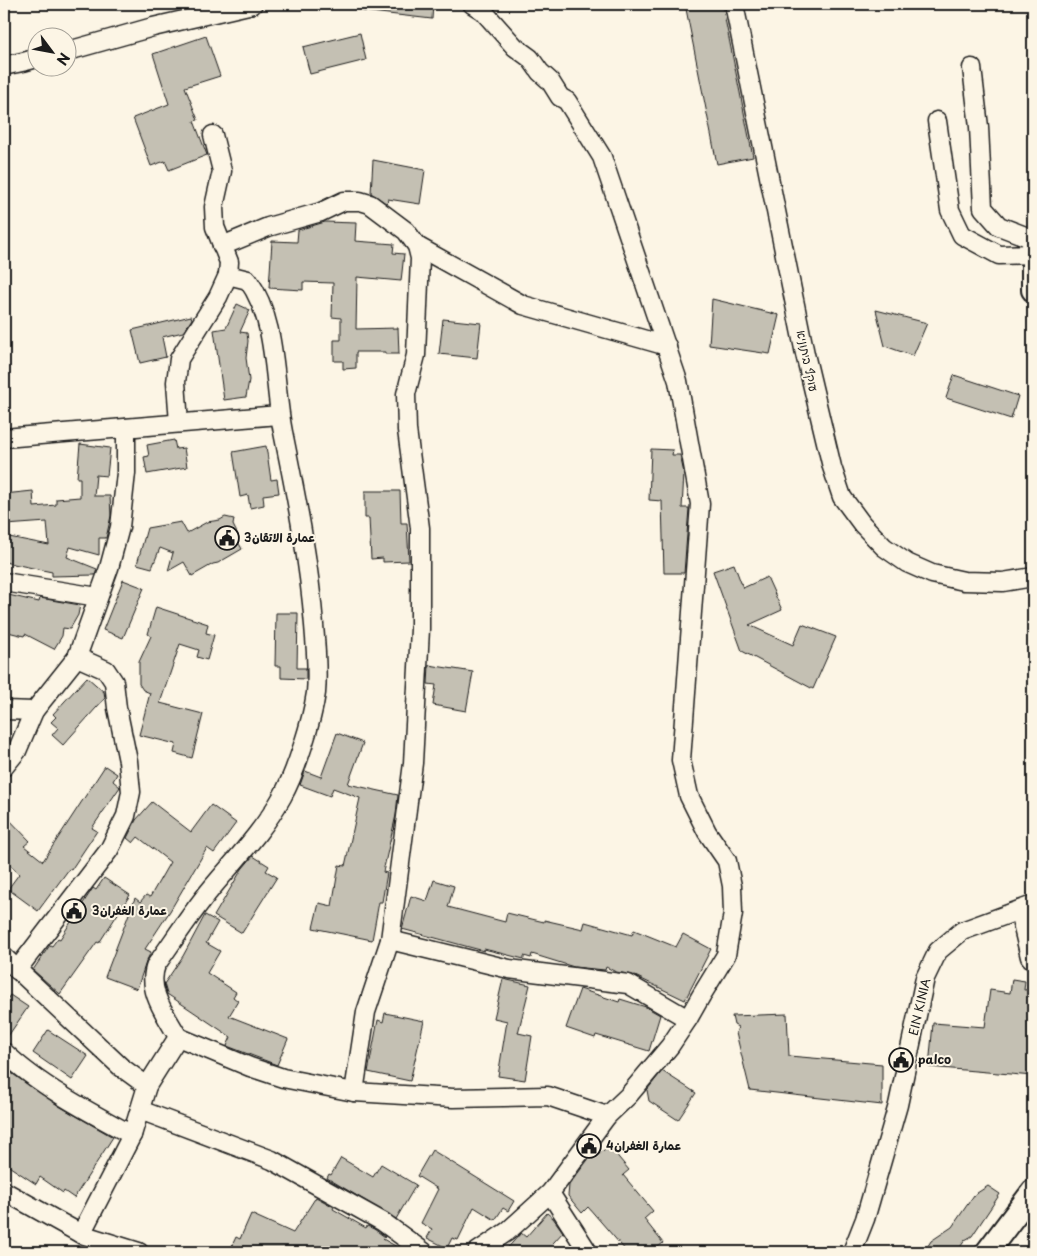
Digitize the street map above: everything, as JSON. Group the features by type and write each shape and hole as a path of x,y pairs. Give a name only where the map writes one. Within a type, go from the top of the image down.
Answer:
{"main road":[{"path":"1033,247 1033,290"},
{"path":"987,1252 1033,1191"},
{"path":"1005,1252 1033,1215"}],"street":[{"path":"78,48 153,26 253,4"},
{"path":"472,4 483,11 515,48 530,58 540,72 550,81 560,97 567,101 602,157 678,381 700,504 681,760 689,796 707,832 728,861 732,886 733,913 726,955 670,1046 628,1096 607,1116 550,1193 508,1231 477,1252"},
{"name":"עוקף ביתוניא","path":"734,4 805,354 832,467 842,497 862,524 884,547 907,563 932,574 964,580 1003,582 1033,577"},
{"path":"4,66 28,60"},
{"path":"972,68 979,127 983,208 998,226 1033,247"},
{"path":"937,121 950,210 962,235 999,255 1033,247"},
{"path":"179,423 176,382 179,359 218,297 228,276 229,262 214,227 214,206 222,171 213,135"},
{"path":"222,246 268,227 321,212 344,201 360,201 370,204 406,231 417,246 420,258 416,355 406,394 407,430 420,528 420,629 413,763 390,940 366,1012 354,1092"},
{"path":"417,246 523,305 667,346"},
{"path":"228,276 248,280 255,290 268,324 280,415 302,525 312,597 317,661 316,694 294,772 282,797 258,834 210,890 156,965 152,974 154,992 178,1036 283,1078 354,1092 453,1098 548,1096 607,1116"},
{"path":"4,438 280,415"},
{"path":"4,767 17,751 34,711 77,657 109,568 120,527 126,473 126,428"},
{"path":"4,582 98,597"},
{"path":"17,970 109,850 126,816 131,792 128,761 117,708 114,682 106,670 77,657"},
{"path":"4,710 34,711"},
{"path":"1026,908 1030,957 1033,960"},
{"name":"EIN KINIA","path":"852,1252 865,1219 898,1105 925,978 938,951 962,931 1026,908"},
{"path":"390,940 509,969 628,984 688,1019"},
{"path":"4,957 121,1067 147,1086"},
{"path":"81,1234 132,1135 147,1086 178,1036"},
{"path":"4,1052 15,1063 82,1108 132,1135"},
{"path":"140,1110 272,1160 382,1222 424,1252"},
{"path":"4,1191 81,1234 140,1252"},
{"path":"550,1193 588,1252"}],"building":[{"path":"362,4 433,4 432,19 362,11"},
{"path":"685,4 722,4 753,157 717,164"},
{"path":"360,33 366,60 310,74 303,47"},
{"path":"206,36 220,76 185,87 198,120 194,121 207,155 169,170 165,161 151,166 133,118 169,104 153,54"},
{"path":"373,160 425,170 420,204 388,199 387,204 371,193"},
{"path":"325,222 356,223 355,241 394,244 393,253 404,254 401,281 357,277 356,329 398,328 399,354 356,352 356,368 343,369 343,361 334,361 334,340 341,340 341,318 332,317 333,283 303,282 303,290 269,288 272,241 297,242 298,230"},
{"path":"712,299 779,315 770,354 709,345"},
{"path":"237,304 250,310 240,332 247,333 246,358 249,380 246,397 224,400 214,330 226,328"},
{"path":"876,310 927,323 913,356 885,346"},
{"path":"191,316 192,319 183,332 162,337 166,357 140,363 132,330"},
{"path":"443,319 481,323 477,358 439,354"},
{"path":"954,375 1018,396 1011,419 946,398"},
{"path":"174,440 176,449 184,448 187,467 147,474 144,457 149,456 147,445"},
{"path":"80,444 110,448 107,476 96,475 94,496 110,496 111,516 106,538 99,538 99,555 70,547 67,557 97,569 95,575 52,576 52,572 4,562 4,536 49,545 47,522 6,525 4,494 33,491 34,507 56,505 56,499 80,497 80,478 77,478"},
{"path":"266,446 271,480 277,479 279,493 263,495 264,505 250,508 248,495 240,497 233,452"},
{"path":"651,449 673,450 672,455 680,455 684,473 682,508 689,508 684,573 664,573 662,501 649,500"},
{"path":"365,491 400,491 401,523 407,523 409,561 383,562 383,558 371,559 369,518 365,518"},
{"path":"225,517 234,519 233,525 238,535 237,540 242,549 218,563 192,576 184,562 168,571 173,553 160,548 152,568 137,564 147,528 181,522 187,533 207,522 220,520"},
{"path":"734,564 743,588 767,577 782,610 749,625 793,645 802,624 836,637 813,689 742,651 713,571"},
{"path":"123,580 144,588 123,638 103,630"},
{"path":"4,594 39,602 40,598 80,605 78,615 70,629 63,628 62,636 54,649 25,634 24,636 4,631"},
{"path":"156,607 208,624 206,633 214,635 207,660 197,657 199,650 180,644 160,703 203,714 192,758 174,753 176,744 139,735 150,693 143,690 139,684 139,662 151,636 148,634"},
{"path":"276,613 298,613 297,668 306,668 306,679 281,678 281,666 275,666"},
{"path":"429,665 473,672 466,711 433,705 436,685 428,684"},
{"path":"87,677 104,692 105,698 63,745 52,735 58,728 51,722 56,717 53,714"},
{"path":"337,733 363,743 348,784 398,795 396,815 383,872 387,873 382,902 379,902 372,940 313,928 319,903 332,906 339,865 345,866 360,798 333,788 330,796 300,785 305,771 321,777"},
{"path":"105,766 117,774 113,781 120,787 92,828 97,831 71,870 69,869 38,911 8,889 19,874 4,858 4,814 30,841 24,846 43,861"},
{"path":"152,802 191,832 211,805 236,823 214,853 207,848 145,949 151,952 137,989 105,977 135,898 140,902 146,895 150,897 170,862 138,837 133,843 127,838 136,820"},
{"path":"253,856 269,866 266,871 277,877 242,933 214,916 242,869"},
{"path":"104,878 130,895 99,943 97,942 60,994 33,970 50,945 52,946 58,938 60,939 93,888 96,890"},
{"path":"434,880 454,886 448,907 505,922 507,913 583,929 585,922 632,935 634,930 676,947 683,934 711,949 685,1000 633,975 616,972 606,967 605,970 574,967 532,954 531,958 524,956 524,959 484,949 484,951 402,929 411,896 427,901"},
{"path":"205,915 218,922 206,943 220,951 207,973 236,992 233,997 238,1001 229,1016 288,1039 277,1065 227,1046 231,1037 167,994 164,984 183,956"},
{"path":"503,979 530,985 518,1033 532,1036 525,1080 498,1076 507,1021 494,1018"},
{"path":"1012,979 1025,981 1024,990 1033,989 1033,1076 929,1067 933,1023 985,1027 990,990 1010,993"},
{"path":"580,989 619,1002 620,999 646,1007 660,1015 649,1051 596,1035 595,1038 566,1028"},
{"path":"10,995 28,1007 4,1042 4,1004"},
{"path":"385,1013 424,1021 410,1081 368,1072 378,1020 383,1022"},
{"path":"787,1014 789,1056 882,1064 882,1105 750,1090 736,1033 738,1027 734,1025 732,1016"},
{"path":"48,1030 88,1056 72,1080 33,1053"},
{"path":"4,1068 59,1106 113,1137 74,1198 64,1191 63,1193 40,1177 36,1184 4,1163"},
{"path":"662,1071 696,1093 678,1120 649,1101 647,1090"},
{"path":"609,1146 629,1170 623,1175 653,1211 644,1219 663,1243 652,1252 627,1252 588,1207 582,1213 568,1196 569,1185 590,1157 593,1159"},
{"path":"432,1150 514,1201 508,1211 503,1208 495,1220 474,1207 458,1240 452,1238 447,1248 427,1238 432,1229 421,1223 438,1189 417,1176"},
{"path":"341,1158 373,1177 381,1164 416,1185 396,1219 327,1178 329,1174 331,1175"},
{"path":"988,1186 1000,1194 972,1236 965,1240 957,1252 924,1252 931,1241 952,1227 974,1195"},
{"path":"316,1197 366,1228 367,1226 374,1229 385,1237 383,1239 406,1252 229,1252 236,1237 240,1239 251,1214 293,1233"},
{"path":"547,1213 563,1232 545,1252 504,1252 521,1233 526,1237"}],"place":[{"name":"عمارة الاتقان3","path":"227,538"},
{"name":"عمارة الغفران3","path":"74,911"},
{"name":"palco","path":"901,1060"},
{"name":"عمارة الغفران4","path":"589,1146"}]}
